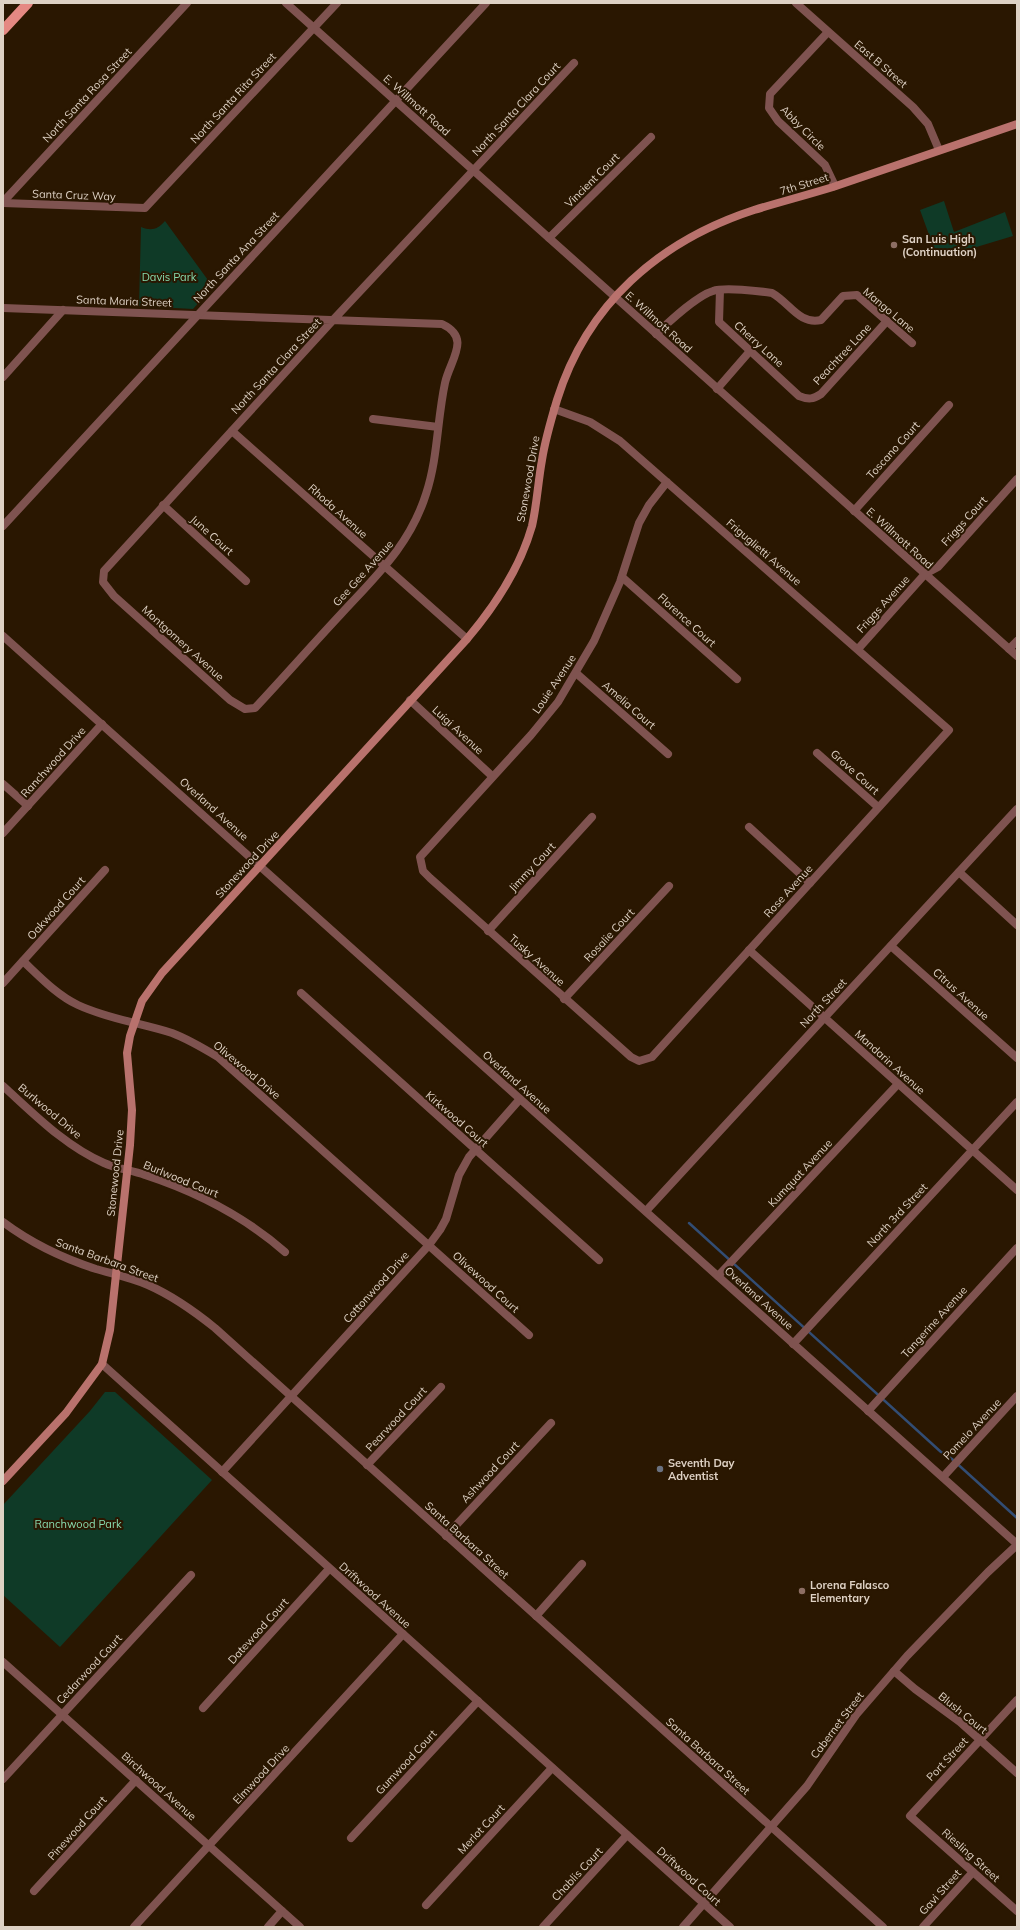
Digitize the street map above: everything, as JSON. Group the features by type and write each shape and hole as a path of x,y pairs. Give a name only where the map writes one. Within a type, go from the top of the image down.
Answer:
{"main road":[{"path":"3,30 28,3"}],"street":[{"name":"North Santa Rosa Street","path":"3,202 187,3"},
{"name":"E. Willmott Road","path":"286,3 1017,656"},
{"name":"North Santa Rita Street","path":"145,208 337,3"},
{"name":"North Santa Ana Street","path":"3,526 486,3"},
{"name":"East B Street","path":"799,4 828,32 913,107 928,124 939,150"},
{"name":"Abby Circle","path":"828,32 770,94 769,108 778,121 825,165 835,186"},
{"name":"North Santa Clara Court","path":"473,170 574,63"},
{"name":"7th Street","path":"615,297 623,287 659,257 701,233 753,210 835,186 1017,124"},
{"name":"Vincient Court","path":"549,238 651,137"},
{"name":"North Santa Clara Street","path":"103,582 104,571 109,564 473,170"},
{"name":"Santa Cruz Way","path":"3,202 145,208"},
{"name":"Mango Lane","path":"720,290 772,293 803,319 809,321 821,320 843,296 852,294 857,295 912,343"},
{"path":"656,334 676,316 706,294 720,290"},
{"name":"Cherry Lane","path":"720,290 719,322 799,396 812,399"},
{"name":"Stonewood Drive","path":"3,1481 66,1413 102,1364 110,1330 132,1110 127,1053 133,1023 142,1001 154,982 467,639 499,598 522,555 531,527 537,502 542,460 554,409 566,374 591,326 615,297"},
{"name":"Santa Maria Street","path":"3,308 442,324 450,328 456,334"},
{"path":"3,377 63,310"},
{"name":"Peachtree Lane","path":"812,399 821,394 887,322"},
{"name":"Gee Gee Avenue","path":"255,708 385,567 404,542 415,524 434,468 438,427 446,377 457,351 458,342 456,334"},
{"path":"717,389 750,351"},
{"name":"Toscano Court","path":"854,511 949,405"},
{"name":"Friguglietti Avenue","path":"554,409 590,422 613,436 858,649 948,730"},
{"path":"373,419 438,427"},
{"name":"Rhoda Avenue","path":"232,431 467,639"},
{"name":"Friggs Court","path":"925,574 938,567 1017,479"},
{"name":"Louie Avenue","path":"423,871 420,857 492,776 531,735 549,713 576,673 594,641 622,577 639,523 649,505 667,482"},
{"name":"June Court","path":"163,505 246,581"},
{"name":"Friggs Avenue","path":"858,649 925,574"},
{"name":"Florence Court","path":"622,577 738,679"},
{"name":"Montgomery Avenue","path":"103,582 114,596 230,700 245,709 255,708"},
{"name":"Overland Avenue","path":"3,636 1017,1544"},
{"path":"1009,649 1017,641"},
{"name":"Amelia Court","path":"576,673 668,754"},
{"name":"Luigi Avenue","path":"410,700 492,776"},
{"name":"Ranchwood Drive","path":"3,833 102,724"},
{"name":"Rose Avenue","path":"639,1061 652,1057 948,730"},
{"name":"Grove Court","path":"817,753 878,807"},
{"path":"3,784 28,806"},
{"name":"North Street","path":"646,1211 1017,809"},
{"name":"Jimmy Court","path":"488,931 592,817"},
{"path":"749,827 810,883"},
{"name":"Oakwood Court","path":"3,983 106,870"},
{"name":"Tusky Avenue","path":"423,871 564,999 631,1057 639,1061"},
{"path":"959,872 1017,925"},
{"name":"Rosalie Court","path":"564,999 669,886"},
{"name":"Citrus Avenue","path":"891,946 1017,1058"},
{"name":"Mandarin Avenue","path":"749,950 1017,1190"},
{"name":"Olivewood Drive","path":"23,961 42,979 77,1004 133,1023 172,1033 218,1057 429,1245"},
{"name":"Kirkwood Court","path":"300,993 437,1117 599,1260"},
{"name":"Kumquat Avenue","path":"718,1276 898,1084"},
{"name":"Burlwood Drive","path":"3,1086 57,1134 94,1158 127,1170"},
{"name":"Cottonwood Drive","path":"222,1472 429,1245 446,1219 459,1175 475,1149 520,1099"},
{"name":"North 3rd Street","path":"793,1344 1017,1102"},
{"name":"Burlwood Court","path":"127,1170 144,1174 210,1200 242,1218 285,1252"},
{"name":"Santa Barbara Street","path":"3,1222 18,1234 53,1253 147,1285 191,1309 215,1328 291,1398 883,1927"},
{"name":"Olivewood Court","path":"429,1245 529,1335"},
{"name":"Tangerine Avenue","path":"868,1411 1017,1248"},
{"name":"Driftwood Avenue","path":"102,1364 634,1841"},
{"name":"Pearwood Court","path":"367,1466 441,1387"},
{"name":"Pomelo Avenue","path":"942,1477 1017,1396"},
{"name":"Ashwood Court","path":"446,1536 550,1423"},
{"name":"Cabernet Street","path":"683,1927 772,1828 807,1786 856,1715 894,1671 988,1572 1017,1544"},
{"path":"536,1616 582,1564"},
{"name":"Datewood Court","path":"203,1708 329,1569"},
{"name":"Cedarwood Court","path":"3,1779 191,1575"},
{"name":"Elmwood Drive","path":"134,1927 210,1846 403,1634"},
{"name":"Birchwood Avenue","path":"3,1662 300,1927"},
{"name":"Blush Court","path":"894,1671 915,1689 960,1722 1017,1773"},
{"name":"Port Street","path":"910,1816 1017,1700"},
{"name":"Gumwood Court","path":"351,1838 478,1701"},
{"name":"Merlot Court","path":"426,1905 552,1768"},
{"name":"Pinewood Court","path":"34,1891 136,1780"},
{"name":"Riesling Street","path":"910,1816 1017,1911"},
{"name":"Chablis Court","path":"542,1927 627,1835"},
{"name":"Driftwood Court","path":"634,1841 730,1927"},
{"name":"Gavi Street","path":"923,1927 973,1872"},
{"path":"268,1927 282,1911"}],"green space":[{"path":"944,201 954,232 1005,212 1013,236 940,258 936,254 920,210"},
{"name":"Davis Park","path":"165,221 213,287 193,309 139,306 141,227 154,229"},
{"name":"Ranchwood Park","path":"105,1392 115,1392 212,1480 60,1647 3,1595 3,1505 90,1411"}],"waterway":[{"path":"689,1223 941,1452 952,1459 1017,1518"}],"place":[{"name":"San Luis High (Continuation)","path":"894,245"},
{"name":"Seventh Day Adventist","path":"660,1469"},
{"name":"Lorena Falasco Elementary","path":"802,1591"}]}
